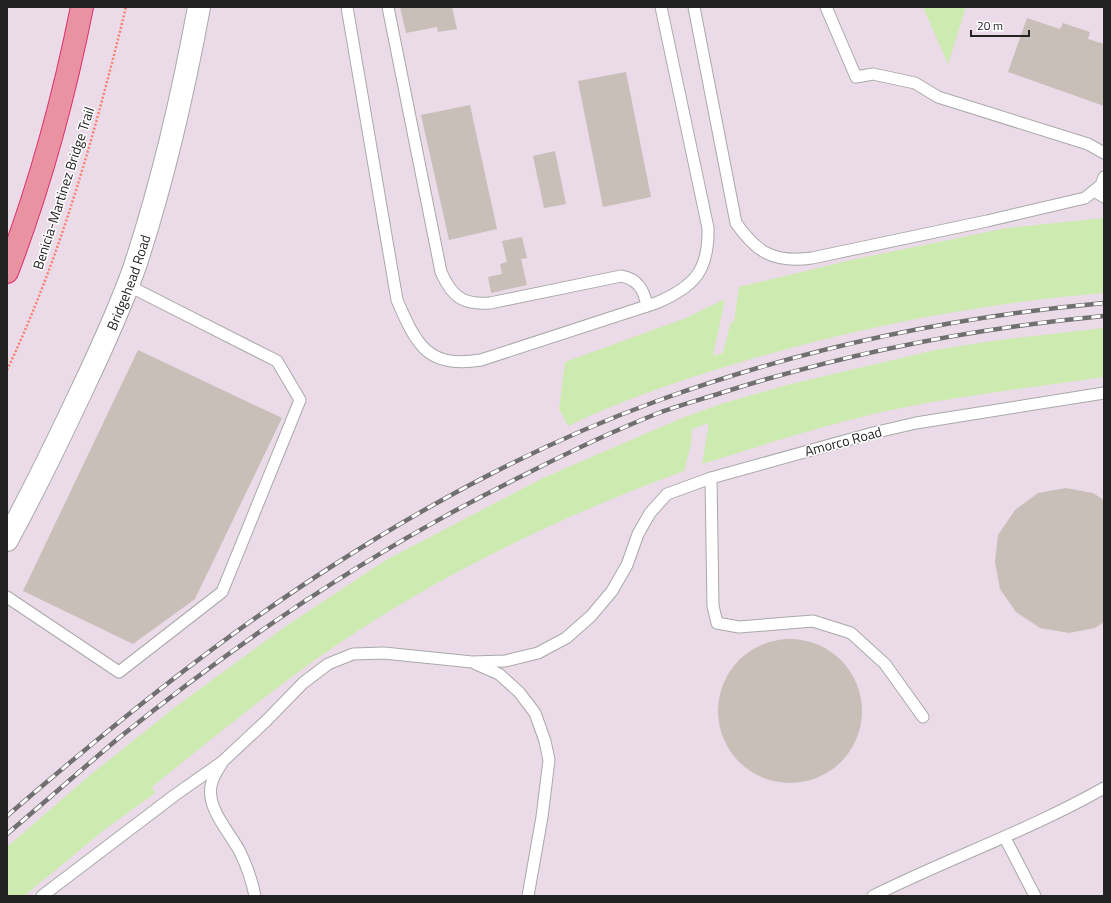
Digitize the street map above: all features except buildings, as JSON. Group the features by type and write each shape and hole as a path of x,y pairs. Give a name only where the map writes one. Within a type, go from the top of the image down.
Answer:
{"highway":[{"path":"7,272 48,149 69,67 82,7"}],"street":[{"name":"Bridgehead Road","path":"7,540 55,447 99,354 127,285 160,183 191,54 199,7"}],"lane":[{"path":"347,7 397,300 411,333 424,349 444,361 462,363 481,360 647,306 676,294 690,284 698,273 705,260 708,244 708,228 661,7"},
{"path":"388,7 441,272 454,294 464,301 476,304 490,303 622,276 629,278 642,289 647,306"},
{"path":"694,7 736,223 748,241 761,252 777,258 795,260 812,258 987,221 1085,198 1101,185 1104,177"},
{"path":"826,7 856,77 873,74 915,83 938,97 1088,144 1104,153"},
{"path":"1094,191 1104,197"},
{"path":"7,597 119,672 222,592 300,400 277,361 127,285"},
{"name":"Amorco Road","path":"472,662 505,661 538,653 566,638 591,616 612,591 627,565 638,534 650,513 667,494 711,478 916,422 1104,393"},
{"path":"711,478 713,606 717,623 739,627 813,621 851,633 885,664 922,717"},
{"path":"42,896 175,795 222,762 266,721 303,683 328,664 353,654 384,653 472,662 499,674 520,692 535,713 545,741 549,760 542,817 528,896"},
{"path":"222,762 211,783 211,800 217,814 240,852 253,884 255,896"},
{"path":"874,896 1076,805 1104,788"},
{"path":"1005,838 1035,896"}],"path":[{"name":"Benicia-Martinez Bridge Trail","path":"7,370 41,288 75,189 106,88 126,7"}],"shaded area":[{"path":"7,7 1104,7 1104,896 7,896"}],"green space":[{"path":"923,7 966,7 948,64"},
{"path":"1104,218 1104,293 1058,297 966,310 875,327 785,349 675,383 610,407 568,426 559,409 565,362 686,318 725,299 713,356 723,353 731,322 734,321 739,287 851,260 1007,228"},
{"path":"1104,328 1104,377 980,394 906,407 778,440 702,464 709,423 692,429 691,444 684,471 587,510 492,554 445,579 355,633 312,662 211,739 152,787 155,793 104,830 24,896 7,896 7,847 89,776 178,705 286,626 386,560 543,478 682,418 721,404 787,385 935,350 999,340"}],"railway":[{"path":"7,816 162,688 202,657 284,598 365,545 405,521 445,498 528,455 657,401 711,382 821,351 933,326 1047,309 1104,303"},
{"path":"7,834 120,737 168,699 216,663 316,594 419,531 574,450 664,411 815,366 863,354 959,335 1007,327 1104,316"}]}
